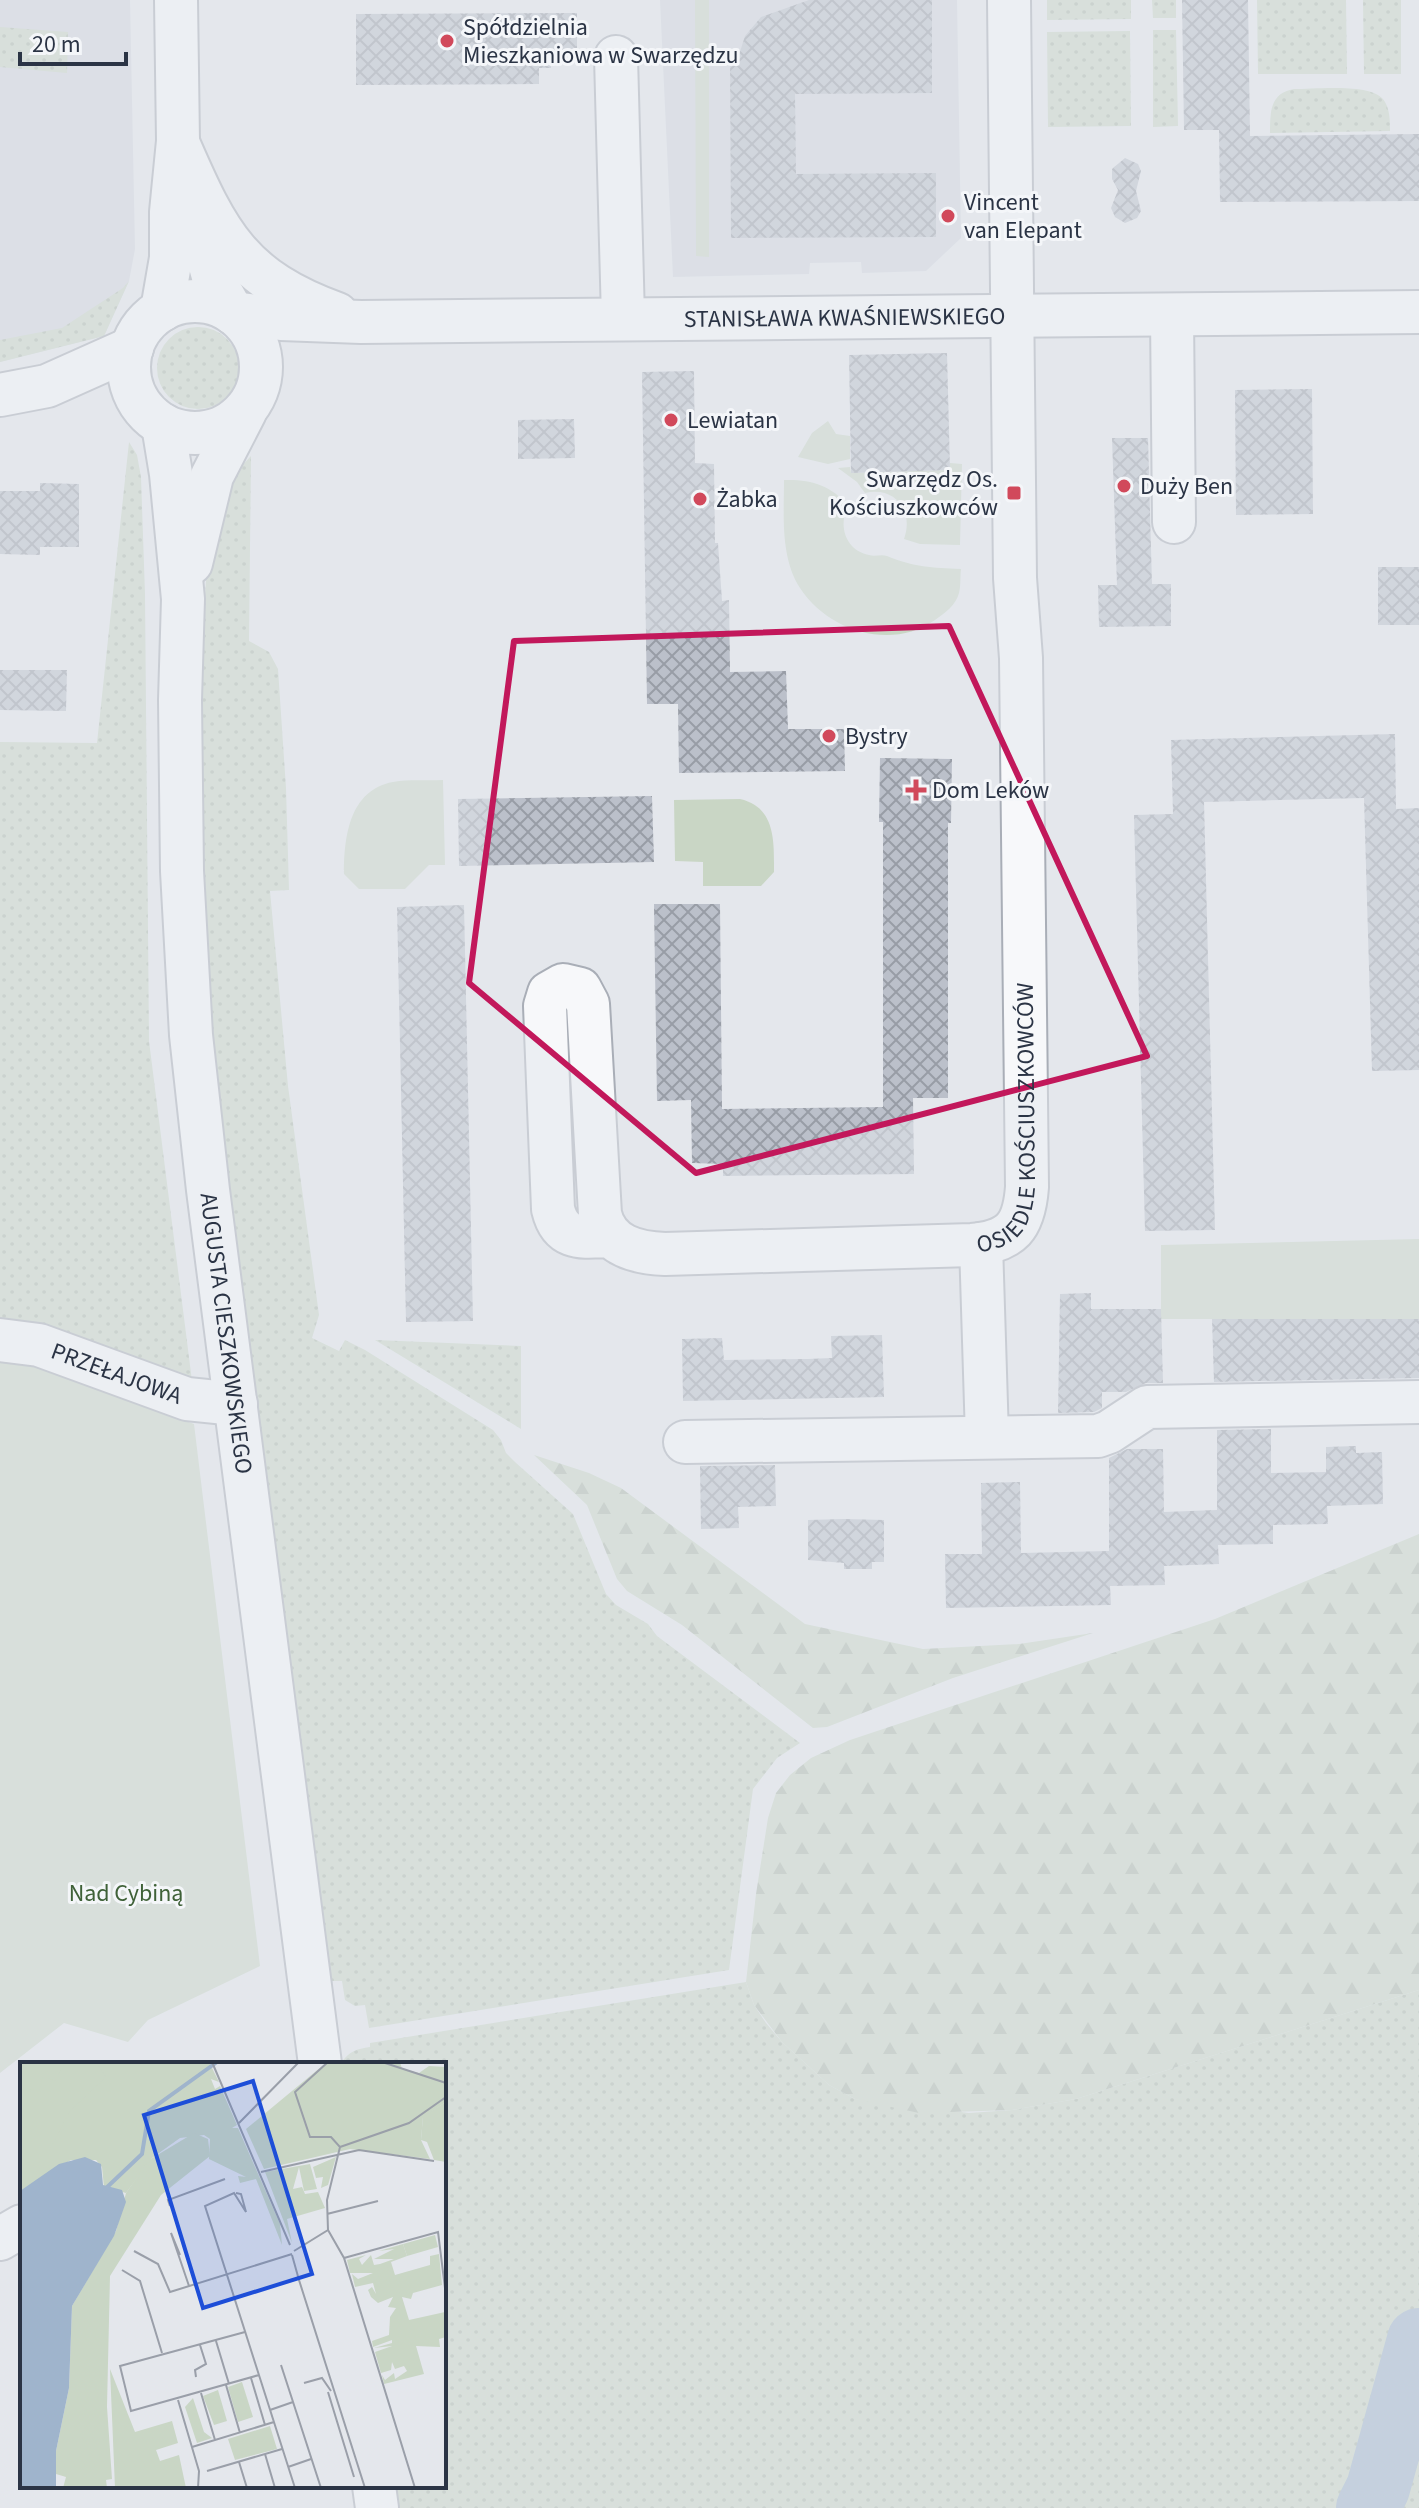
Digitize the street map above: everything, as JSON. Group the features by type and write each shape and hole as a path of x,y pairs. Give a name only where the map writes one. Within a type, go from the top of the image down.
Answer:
{"street":[{"path":"162,310 171,258 171,212 178,141 176,0"},
{"name":"STANISŁAWA KWAŚNIEWSKIEGO","path":"233,313 281,319 361,322 1011,316 1009,0"},
{"path":"616,57 623,318"},
{"path":"178,141 209,267 233,313"},
{"path":"178,141 212,217 241,256 290,293 361,322"},
{"path":"47,386 95,391 152,414 184,432 206,433 227,425 252,399 262,376 260,350 252,333 233,313 223,307 198,301 173,305 143,326 132,348 130,376 152,414"},
{"path":"1011,316 1419,312"},
{"path":"1172,315 1174,522"},
{"name":"OSIEDLE KOŚCIUSZKOWCÓW","path":"611,1236 573,1235 559,1227 554,1214 545,1006 549,993 563,985 580,989 588,1004 600,1214 611,1236 630,1249 665,1254 981,1244 1000,1240 1013,1232 1023,1213 1027,1187 1021,658 1015,578 1011,316"},
{"name":"STANISŁAWA KWAŚNIEWSKIEGO","path":"252,399 287,353 361,322"},
{"path":"0,395 47,386 132,348"},
{"name":"AUGUSTA CIESZKOWSKIEGO","path":"183,599 212,476 252,399"},
{"name":"AUGUSTA CIESZKOWSKIEGO","path":"152,414 171,474 183,599 180,700 186,969 199,1113 320,2062"},
{"path":"981,1244 987,1437"},
{"name":"PRZEŁAJOWA","path":"0,1340 39,1345 187,1399 236,1404"},
{"path":"685,1442 1102,1435 1147,1407 1419,1402"},
{"path":"0,2239 20,2227"},
{"path":"374,2488 377,2508"}],"highlighted area":[{"path":"949,626 1147,1056 696,1173 469,983 514,641"}],"shaded area":[{"path":"0,0 130,0 135,249 129,281 104,336 0,362"},
{"path":"660,0 957,0 961,238 926,271 862,273 861,262 810,263 809,274 673,277"}],"green space":[{"path":"695,0 709,0 709,257 696,256"},
{"path":"1047,0 1131,0 1131,19 1047,20"},
{"path":"1152,0 1176,0 1176,18 1153,18"},
{"path":"1257,0 1346,0 1347,74 1258,74"},
{"path":"1363,0 1401,0 1401,74 1364,74"},
{"path":"0,27 68,32 67,73 0,67"},
{"path":"1153,30 1176,30 1178,126 1153,127"},
{"path":"1130,31 1131,126 1048,127 1047,32"},
{"path":"1342,88 1376,94 1387,106 1390,131 1270,133 1271,111 1276,99 1294,89"},
{"path":"129,281 104,336 0,362 0,340 62,328"},
{"path":"190,327 206,327 221,334 232,345 239,368 236,384 227,397 206,409 190,409 175,402 164,391 157,376 157,360 164,345 175,334"},
{"path":"828,421 836,434 850,436 850,459 828,464 798,457 812,433"},
{"path":"129,442 137,455 141,477 145,594 149,1041 192,1381 0,1333 0,742 97,743"},
{"path":"251,456 249,641 269,652 278,669 289,890 270,891 288,1086 319,1315 312,1338 339,1351 345,1340 365,1350 493,1430 506,1453 573,1514 606,1594 616,1605 648,1624 657,1636 800,1743 777,1758 753,1789 729,1970 369,2028 365,2005 355,2006 345,2000 342,1981 329,1981 228,1190 205,978 198,687 207,568 214,517 235,473"},
{"path":"950,463 962,464 960,545 920,544 904,539 906,519 900,503 886,493 865,493 857,482 838,468 850,467 851,473 949,470"},
{"path":"784,480 819,485 842,499 848,506 844,521 846,536 861,552 923,566 961,569 960,590 955,601 935,620 899,634 862,632 827,616 800,588 789,563 784,536"},
{"path":"443,780 445,865 429,865 405,889 359,889 344,874 348,831 358,805 378,787 393,782"},
{"path":"740,799 752,803 767,818 773,838 774,872 761,886 703,886 703,862 675,861 674,800"},
{"path":"1419,1239 1419,1319 1161,1319 1161,1245"},
{"path":"375,1340 521,1346 521,1429"},
{"name":"Nad Cybiną","path":"0,1357 21,1359 194,1424 260,1966 148,2020 128,2042 64,2023 0,2073"},
{"path":"534,1455 589,1473 621,1488 805,1624 923,1649 1019,1644 1093,1633 953,1678 827,1727 813,1728 682,1625 627,1591 617,1579 587,1505"},
{"path":"1419,1534 1419,1990 1076,2099 1012,2110 919,2113 855,2099 829,2085 782,2042 754,2005 746,1982 768,1818 776,1793 790,1775 811,1758 850,1740 1215,1619"},
{"path":"746,1982 754,2005 766,2023 829,2085 855,2099 969,2113 1012,2110 1076,2099 1419,1990 1419,2508 396,2508 393,2488 446,2488 446,2062 342,2062 353,2051 370,2047 370,2043"}],"building":[{"path":"809,0 932,0 932,93 795,94 796,174 936,173 936,237 731,238 730,58 738,58 745,36 761,17"},
{"path":"1182,0 1248,0 1250,136 1419,134 1419,201 1220,202 1219,130 1184,130"},
{"name":"Spółdzielnia Mieszkaniowa w Swarzędzu","path":"577,13 577,54 551,55 551,68 539,68 539,84 356,85 356,14"},
{"path":"1125,158 1138,164 1141,171 1136,191 1141,211 1137,218 1125,223 1115,217 1111,208 1118,190 1112,179 1112,169"},
{"path":"947,353 950,470 851,473 849,355"},
{"path":"694,371 695,463 714,464 715,543 718,543 722,601 729,600 730,672 786,671 788,729 844,729 845,771 679,773 678,704 647,704 642,372"},
{"path":"1312,389 1313,514 1236,515 1235,390"},
{"path":"574,419 575,458 518,459 518,420"},
{"path":"1112,438 1148,438 1152,584 1171,584 1171,626 1099,627 1098,585 1117,585"},
{"path":"40,483 79,484 79,547 40,547 40,555 0,554 0,491 40,491"},
{"path":"1378,567 1419,567 1419,625 1378,625"},
{"path":"0,670 67,670 66,711 0,710"},
{"path":"1395,734 1396,809 1419,808 1419,1070 1372,1071 1364,798 1204,802 1215,1230 1145,1231 1134,815 1173,814 1171,740"},
{"path":"880,758 952,759 951,823 948,823 948,1098 913,1098 914,1174 723,1176 723,1164 692,1163 691,1100 657,1101 654,904 720,904 722,1109 883,1107 883,822 879,822"},
{"path":"652,796 654,862 459,866 458,799"},
{"path":"464,905 473,1321 406,1322 397,907"},
{"path":"1091,1293 1091,1309 1161,1309 1163,1383 1146,1383 1126,1392 1102,1392 1102,1408 1094,1412 1058,1413 1060,1294"},
{"path":"1212,1319 1419,1319 1419,1378 1214,1382"},
{"path":"882,1335 884,1397 683,1401 682,1339 722,1338 724,1360 808,1359 832,1358 831,1336"},
{"path":"1271,1429 1271,1473 1326,1472 1326,1447 1356,1446 1356,1453 1382,1452 1383,1504 1327,1506 1328,1524 1273,1525 1273,1544 1218,1545 1219,1564 1164,1566 1165,1585 1110,1586 1111,1605 946,1608 945,1554 982,1554 981,1483 1020,1482 1021,1553 1109,1551 1109,1458 1127,1449 1163,1449 1164,1512 1217,1510 1217,1430"},
{"path":"775,1465 776,1506 738,1507 739,1528 701,1529 700,1466"},
{"path":"808,1520 884,1520 884,1562 872,1562 872,1569 844,1569 844,1563 808,1560"}],"waterway":[{"path":"1368,2508 1378,2488 1419,2340"}],"place":[{"name":"Spółdzielnia Mieszkaniowa w Swarzędzu","path":"447,41"},
{"name":"Vincent van Elepant","path":"948,216"},
{"name":"Lewiatan","path":"671,420"},
{"name":"Duży Ben","path":"1124,486"},
{"name":"Swarzędz Os. Kościuszkowców","path":"1014,493"},
{"name":"Żabka","path":"700,499"},
{"name":"Bystry","path":"829,736"},
{"name":"Dom Leków","path":"916,790"}]}
